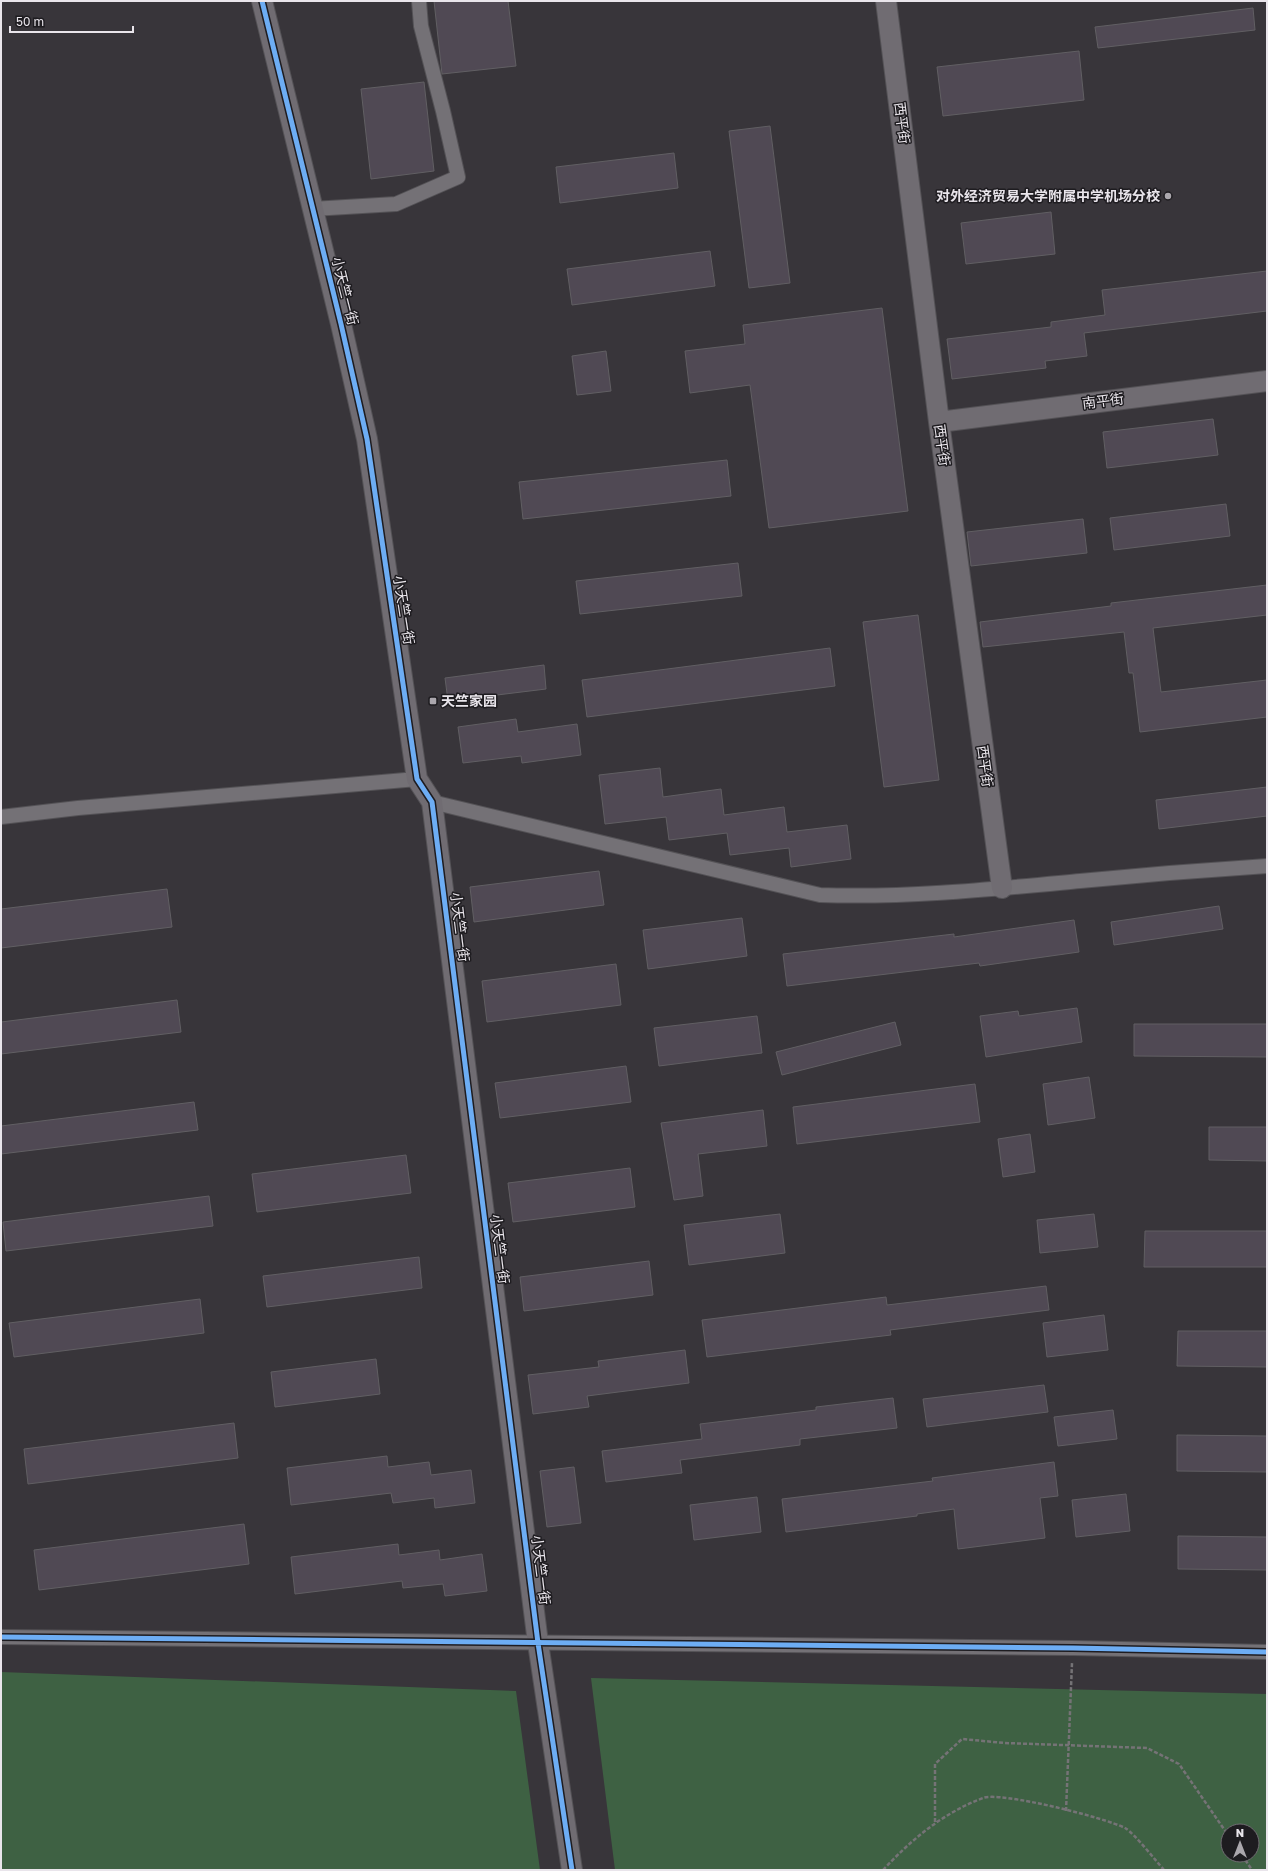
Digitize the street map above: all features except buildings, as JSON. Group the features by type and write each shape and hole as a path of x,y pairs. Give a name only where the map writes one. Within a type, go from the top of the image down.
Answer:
{"street":[{"name":"小天竺一街","path":"262,1 341,324 367,439 417,779 432,802 538,1643 572,1870"},
{"path":"312,209 396,204 458,177 421,26 419,1"},
{"name":"西平街","path":"886,1 939,422 1002,888"},
{"name":"南平街","path":"939,422 1267,381"},
{"path":"1,817 78,808 417,779"},
{"path":"432,802 820,895 863,897 1002,888 1163,873 1267,866"},
{"path":"1,1637 1073,1648 1267,1652"}],"path":[{"path":"1066,1811 1073,1648"},
{"path":"934,1822 934,1764 962,1739 1005,1744 1147,1748 1179,1764 1220,1823"},
{"path":"883,1870 901,1851 934,1822 984,1797 1024,1800 1066,1811 1093,1816 1126,1828 1164,1870"}],"green space":[{"path":"1,1672 516,1691 540,1870 1,1870"},
{"path":"591,1678 1267,1694 1267,1870 615,1870"}],"cycle path":[{"path":"262,1 341,324 367,439 417,779 432,802 538,1643 572,1870"},
{"path":"1,1637 1073,1648 1267,1652"}],"place":[{"name":"对外经济贸易大学附属中学机场分校","path":"1168,196"},
{"name":"天竺家园","path":"433,701"}]}
